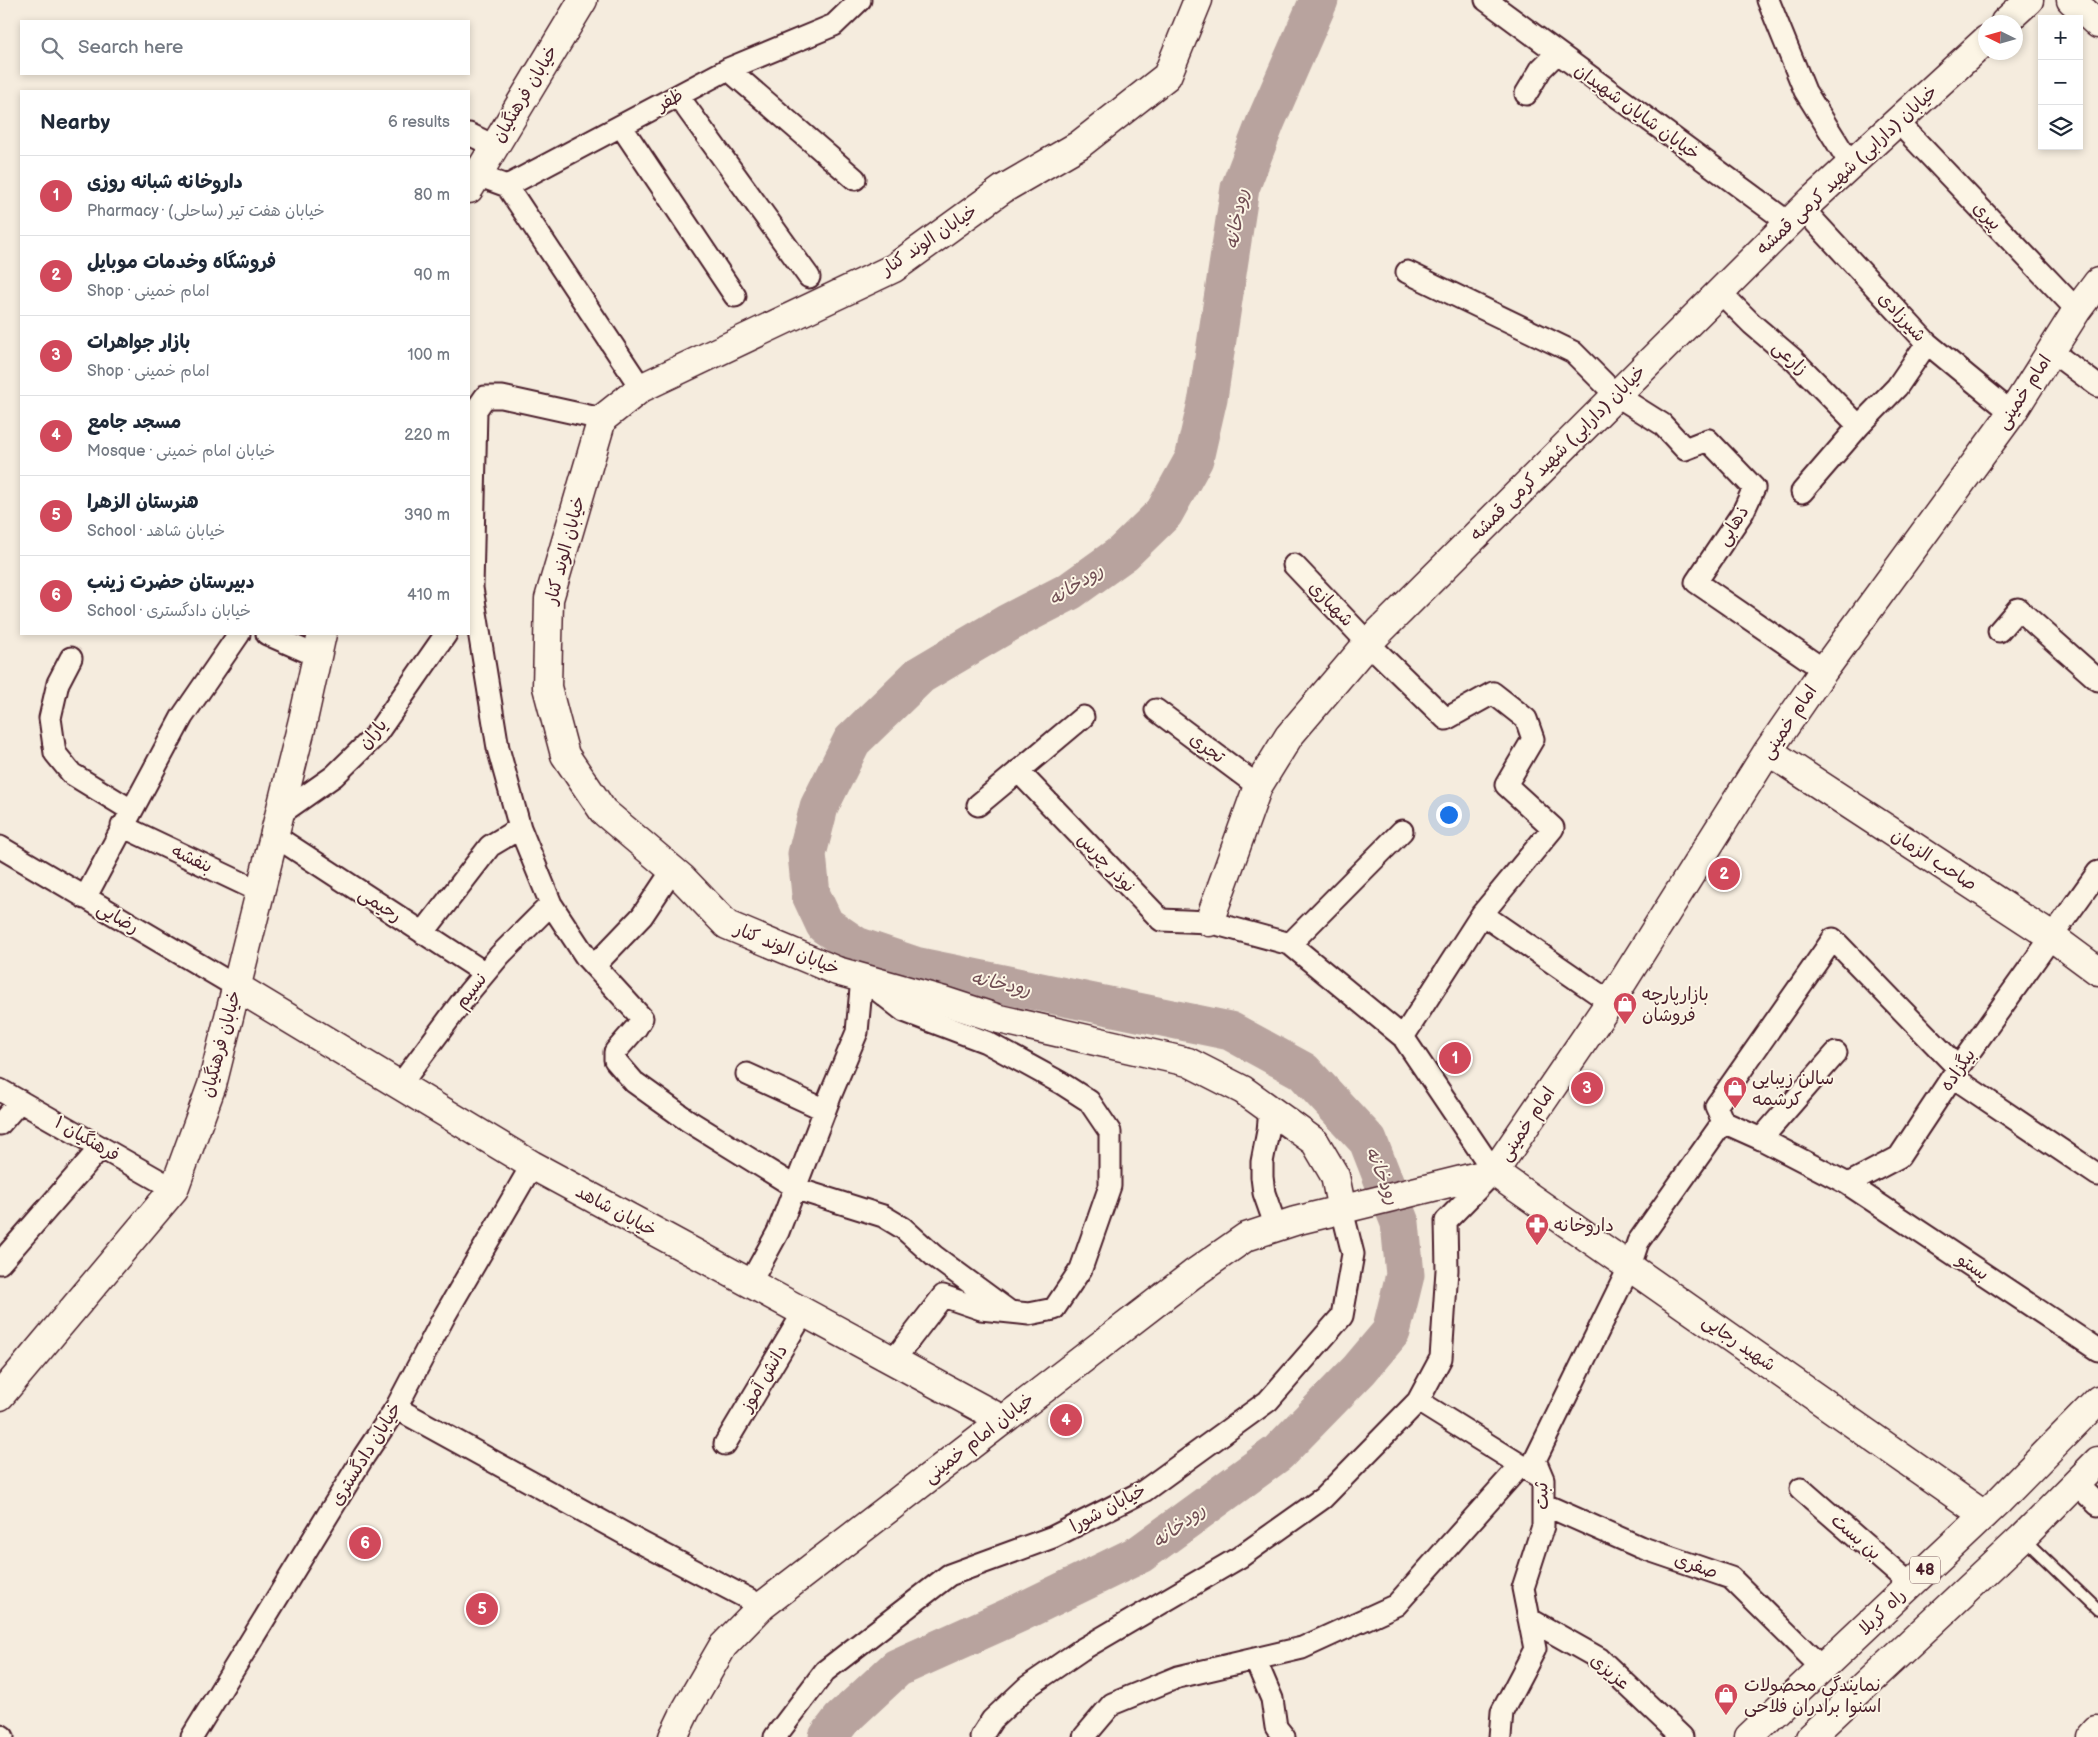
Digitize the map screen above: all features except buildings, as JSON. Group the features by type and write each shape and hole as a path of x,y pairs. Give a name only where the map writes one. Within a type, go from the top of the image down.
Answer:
{"street":[{"name":"خیابان فرهنگیان","path":"473,182 582,0"},
{"name":"ظفر","path":"507,186 728,69 834,25 860,0"},
{"name":"خیابان الوند کنار","path":"1198,0 1167,76 1079,145 1003,189 894,268 641,388 602,419 549,599 547,687 565,755 603,811 672,871 727,925 837,971 944,1001 999,1019 1188,1062 1243,1090 1315,1142 1355,1207"},
{"name":"خیابان شایان شهیدان","path":"1486,0 1557,53 1796,216"},
{"path":"1768,0 1805,92 1851,165"},
{"path":"2013,15 2029,0"},
{"path":"2071,0 2098,24"},
{"name":"خیابان (دارابی) شهید کرمی قمشه","path":"1209,922 1258,786 1289,736 1368,643 1796,216 1978,47"},
{"path":"1526,94 1541,69 1557,53"},
{"path":"728,69 855,178"},
{"path":"678,96 809,277"},
{"name":"پیری","path":"1897,122 2077,310"},
{"path":"621,126 735,296"},
{"path":"470,134 494,146"},
{"path":"473,182 507,186 641,388"},
{"name":"شیرزادی","path":"1796,216 1927,344 2012,413"},
{"path":"1407,272 1573,352 1616,396"},
{"name":"امام خمینی","path":"1494,1172 1610,1002 1768,751 1824,670 2012,413 2077,310 2098,282"},
{"name":"زارعی","path":"1720,292 1752,324 1793,359 1858,426"},
{"path":"1802,492 1858,426 1897,387 1927,344"},
{"path":"2051,351 2098,386"},
{"name":"ذهابی","path":"1616,396 1662,424 1685,449 1708,440 1754,488 1742,512 1696,582 1824,670"},
{"path":"602,419 502,397 485,397 476,410 471,591 498,748 520,828 551,904 594,966 642,1018 636,1028 615,1052 614,1060 634,1082 687,1120 796,1188 883,1216 903,1228 934,1256 1010,1312"},
{"name":"شهبازی","path":"1294,565 1368,643 1446,719 1493,693 1526,718 1533,739 1506,785 1553,828 1482,914"},
{"path":"1999,631 2018,609 2098,680"},
{"path":"84,898 182,717 238,635"},
{"path":"271,635 320,645"},
{"name":"یاران","path":"277,825 334,776 375,736 445,635"},
{"name":"خیابان فرهنگیان","path":"0,1396 174,1189 212,1084 261,892 320,645"},
{"name":"بنفشه","path":"72,658 58,682 50,718 55,753 72,774 126,818 261,892"},
{"name":"تجری","path":"1156,710 1258,786"},
{"path":"978,805 1083,717"},
{"name":"صاحب الزمان","path":"1768,751 2052,937 2098,971"},
{"name":"نوذر چرس","path":"1018,771 1161,920 1209,922 1290,944"},
{"name":"رحیمی","path":"277,825 423,933 485,973"},
{"path":"423,933 490,846 520,828"},
{"path":"981,1737 992,1720 1027,1687 1081,1650 1240,1557 1323,1498 1418,1401 1441,1358 1448,1270 1446,1221 1494,1172 1403,1037 1290,944 1402,831"},
{"name":"رضایی","path":"0,848 237,987"},
{"path":"594,966 642,916 672,871"},
{"name":"بیگزاده","path":"1848,1184 1899,1156 2098,872"},
{"name":"نسیم","path":"400,1085 500,955 551,904"},
{"path":"1403,1037 1482,914 1610,1002"},
{"path":"1630,1266 1638,1242 1723,1122 1716,1106 1833,939 1956,1073 2098,1175"},
{"path":"750,1283 778,1232 825,1110 858,1032 862,978"},
{"path":"862,978 904,1011 986,1042 1089,1101 1110,1132 1110,1186 1081,1269 1054,1308 1029,1314 982,1309 943,1296 893,1361"},
{"name":"خیابان شاهد","path":"237,987 532,1165 1003,1420"},
{"path":"1761,1139 1836,1052"},
{"path":"747,1074 825,1110"},
{"name":"فرهنگیان ۱","path":"0,1090 174,1189"},
{"path":"0,1124 20,1101"},
{"path":"1270,1110 1262,1162 1262,1177 1264,1193 1276,1227"},
{"name":"بستو","path":"1723,1122 1761,1139 1848,1184 2098,1350"},
{"path":"0,1264 101,1148"},
{"name":"خیابان دادگستری","path":"192,1737 364,1456 396,1408 445,1316 532,1165"},
{"name":"خیابان امام خمینی","path":"673,1737 686,1710 723,1646 762,1606 1193,1274 1246,1237 1276,1227 1494,1172"},
{"name":"شهید رجایی","path":"1494,1172 1984,1515"},
{"name":"خیابان شورا","path":"775,1737 825,1671 948,1575 1053,1537 1144,1491 1268,1401 1342,1316 1353,1254 1355,1207"},
{"name":"ثبت","path":"1500,1737 1502,1712 1534,1650 1523,1588 1542,1526 1543,1478 1535,1460 1630,1266"},
{"name":"دانش آموز","path":"725,1444 804,1312"},
{"name":"راه کربلا","path":"1749,1737 1984,1515 2098,1400"},
{"path":"1418,1401 1543,1478"},
{"path":"396,1408 636,1540 762,1606"},
{"name":"48","path":"1810,1737 2023,1537 2098,1460"},
{"path":"1084,1737 1112,1704 1178,1677 1302,1648 1396,1605 1521,1465"},
{"path":"2076,1484 2098,1505"},
{"name":"بن بست","path":"1801,1489 1910,1584"},
{"name":"صفری","path":"1543,1504 1640,1547 1731,1578 1822,1668"},
{"name":"عزیزی","path":"1529,1619 1600,1659 1682,1737"},
{"path":"1255,1659 1272,1699 1276,1727 1284,1737"},
{"path":"2091,1737 2098,1729"}],"lane":[{"path":"2023,1537 2098,1610"}],"waterway":[{"name":"رودخانه","path":"828,1737 841,1720 897,1668 1019,1613 1140,1554 1278,1453 1359,1370 1391,1332 1405,1275 1400,1223 1368,1141 1303,1071 1230,1031 915,966 856,946 825,925 811,895 807,854 819,807 852,741 920,675 1008,623 1070,591 1123,553 1164,513 1194,459 1208,398 1240,188 1266,121 1319,0"}],"place":[{"name":"فروشگاه وخدمات موبایل","path":"1724,874"},
{"name":"بازارپارچه فروشان","path":"1625,1025"},
{"name":"داروخانه شبانه روزی","path":"1455,1058"},
{"name":"بازار جواهرات","path":"1587,1088"},
{"name":"سالن زیبایی کرشمه","path":"1735,1109"},
{"name":"داروخانه","path":"1537,1246"},
{"name":"مسجد جامع","path":"1066,1420"},
{"name":"دبیرستان حضرت زینب","path":"365,1543"},
{"name":"هنرستان الزهرا","path":"482,1609"},
{"name":"نمایندگی محصولات اسنوا برادران فلاحی","path":"1726,1716"}]}
